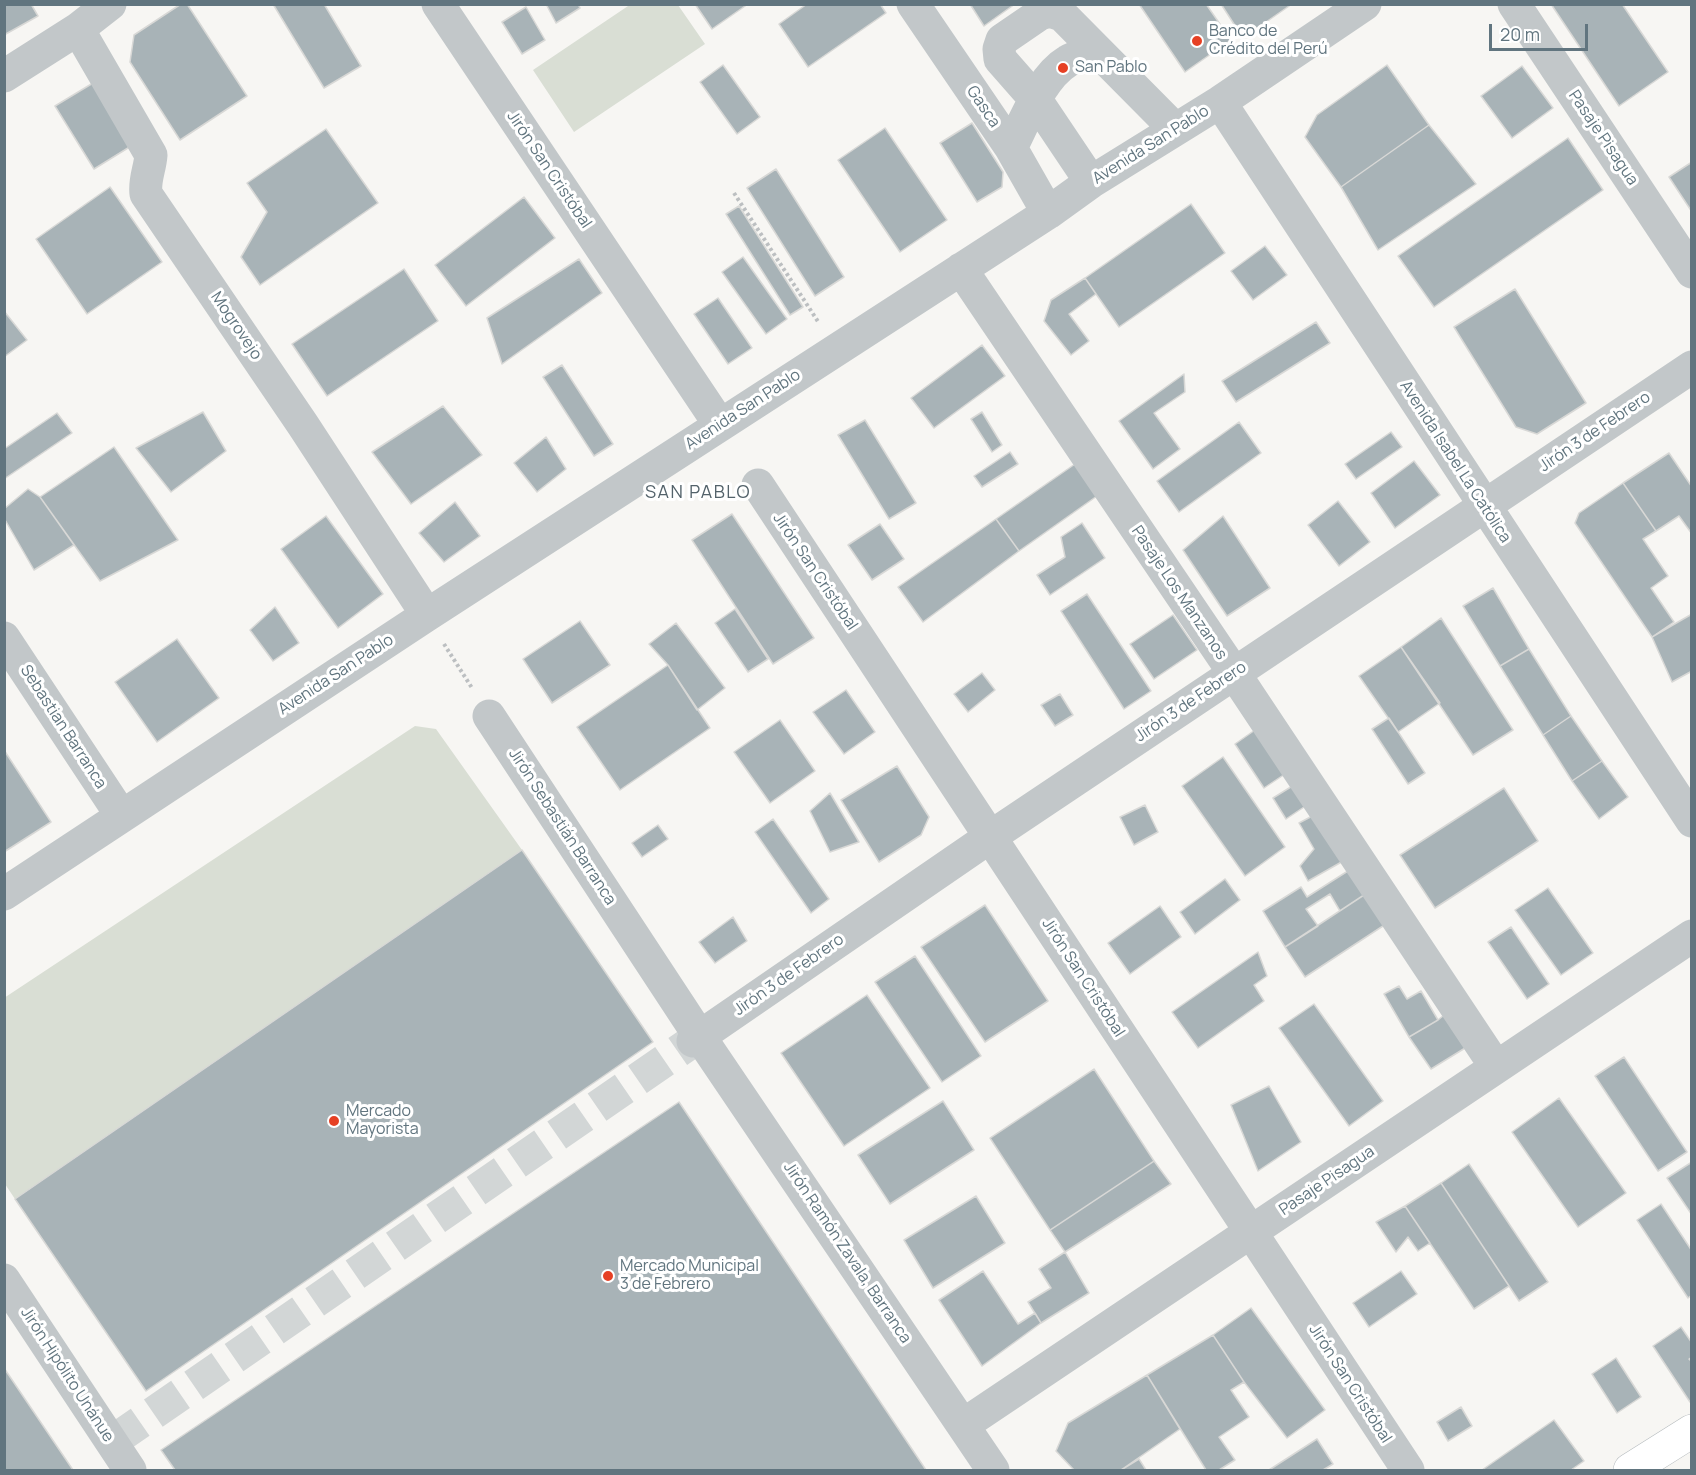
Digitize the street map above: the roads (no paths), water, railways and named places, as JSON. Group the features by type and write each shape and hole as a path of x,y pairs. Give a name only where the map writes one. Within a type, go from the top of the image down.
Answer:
{"main road":[{"path":"1630,1470 1692,1431"}],"street":[{"path":"4,76 78,28 110,4"},
{"name":"Jirón San Cristóbal","path":"438,4 720,425"},
{"name":"Gasca","path":"913,4 1011,148 1048,213"},
{"name":"Avenida San Pablo","path":"4,894 427,615 961,270 1091,182 1220,102 1365,4"},
{"name":"Pasaje Pisagua","path":"1514,4 1692,272"},
{"path":"1091,182 1036,100 1000,59 999,49 1002,40 1040,14 1050,10 1062,15 1175,129"},
{"name":"Mogrovejo","path":"78,28 151,155 151,166 145,184 146,194 303,425 427,615"},
{"path":"1011,148 1048,79 1068,60 1101,55"},
{"name":"Avenida Isabel La Católica","path":"1220,102 1692,821"},
{"name":"Pasaje Los Manzanos","path":"961,270 1234,673 1496,1067"},
{"name":"Jirón 3 de Febrero","path":"697,1039 990,837 1692,367"},
{"name":"Jirón San Cristóbal","path":"758,486 1408,1470"},
{"name":"Sebastian Barranca","path":"4,638 121,815"},
{"name":"Jirón Sebastián Barranca","path":"489,716 697,1039"},
{"name":"Pasaje Pisagua","path":"963,1425 1692,936"},
{"name":"Jirón Ramón Zavala, Barranca","path":"697,1039 993,1470"},
{"name":"Jirón Hipólito Unánue","path":"4,1280 130,1470"}],"tunnel":[{"path":"113,1441 693,1041"}],"place":[{"name":"Banco de Crédito del Perú","path":"1197,41"},
{"name":"San Pablo","path":"1063,68"},
{"name":"Mercado Mayorista","path":"334,1121"},
{"name":"Mercado Municipal 3 de Febrero","path":"608,1276"}],"district":[{"name":"SAN PABLO","path":"698,493"}]}
